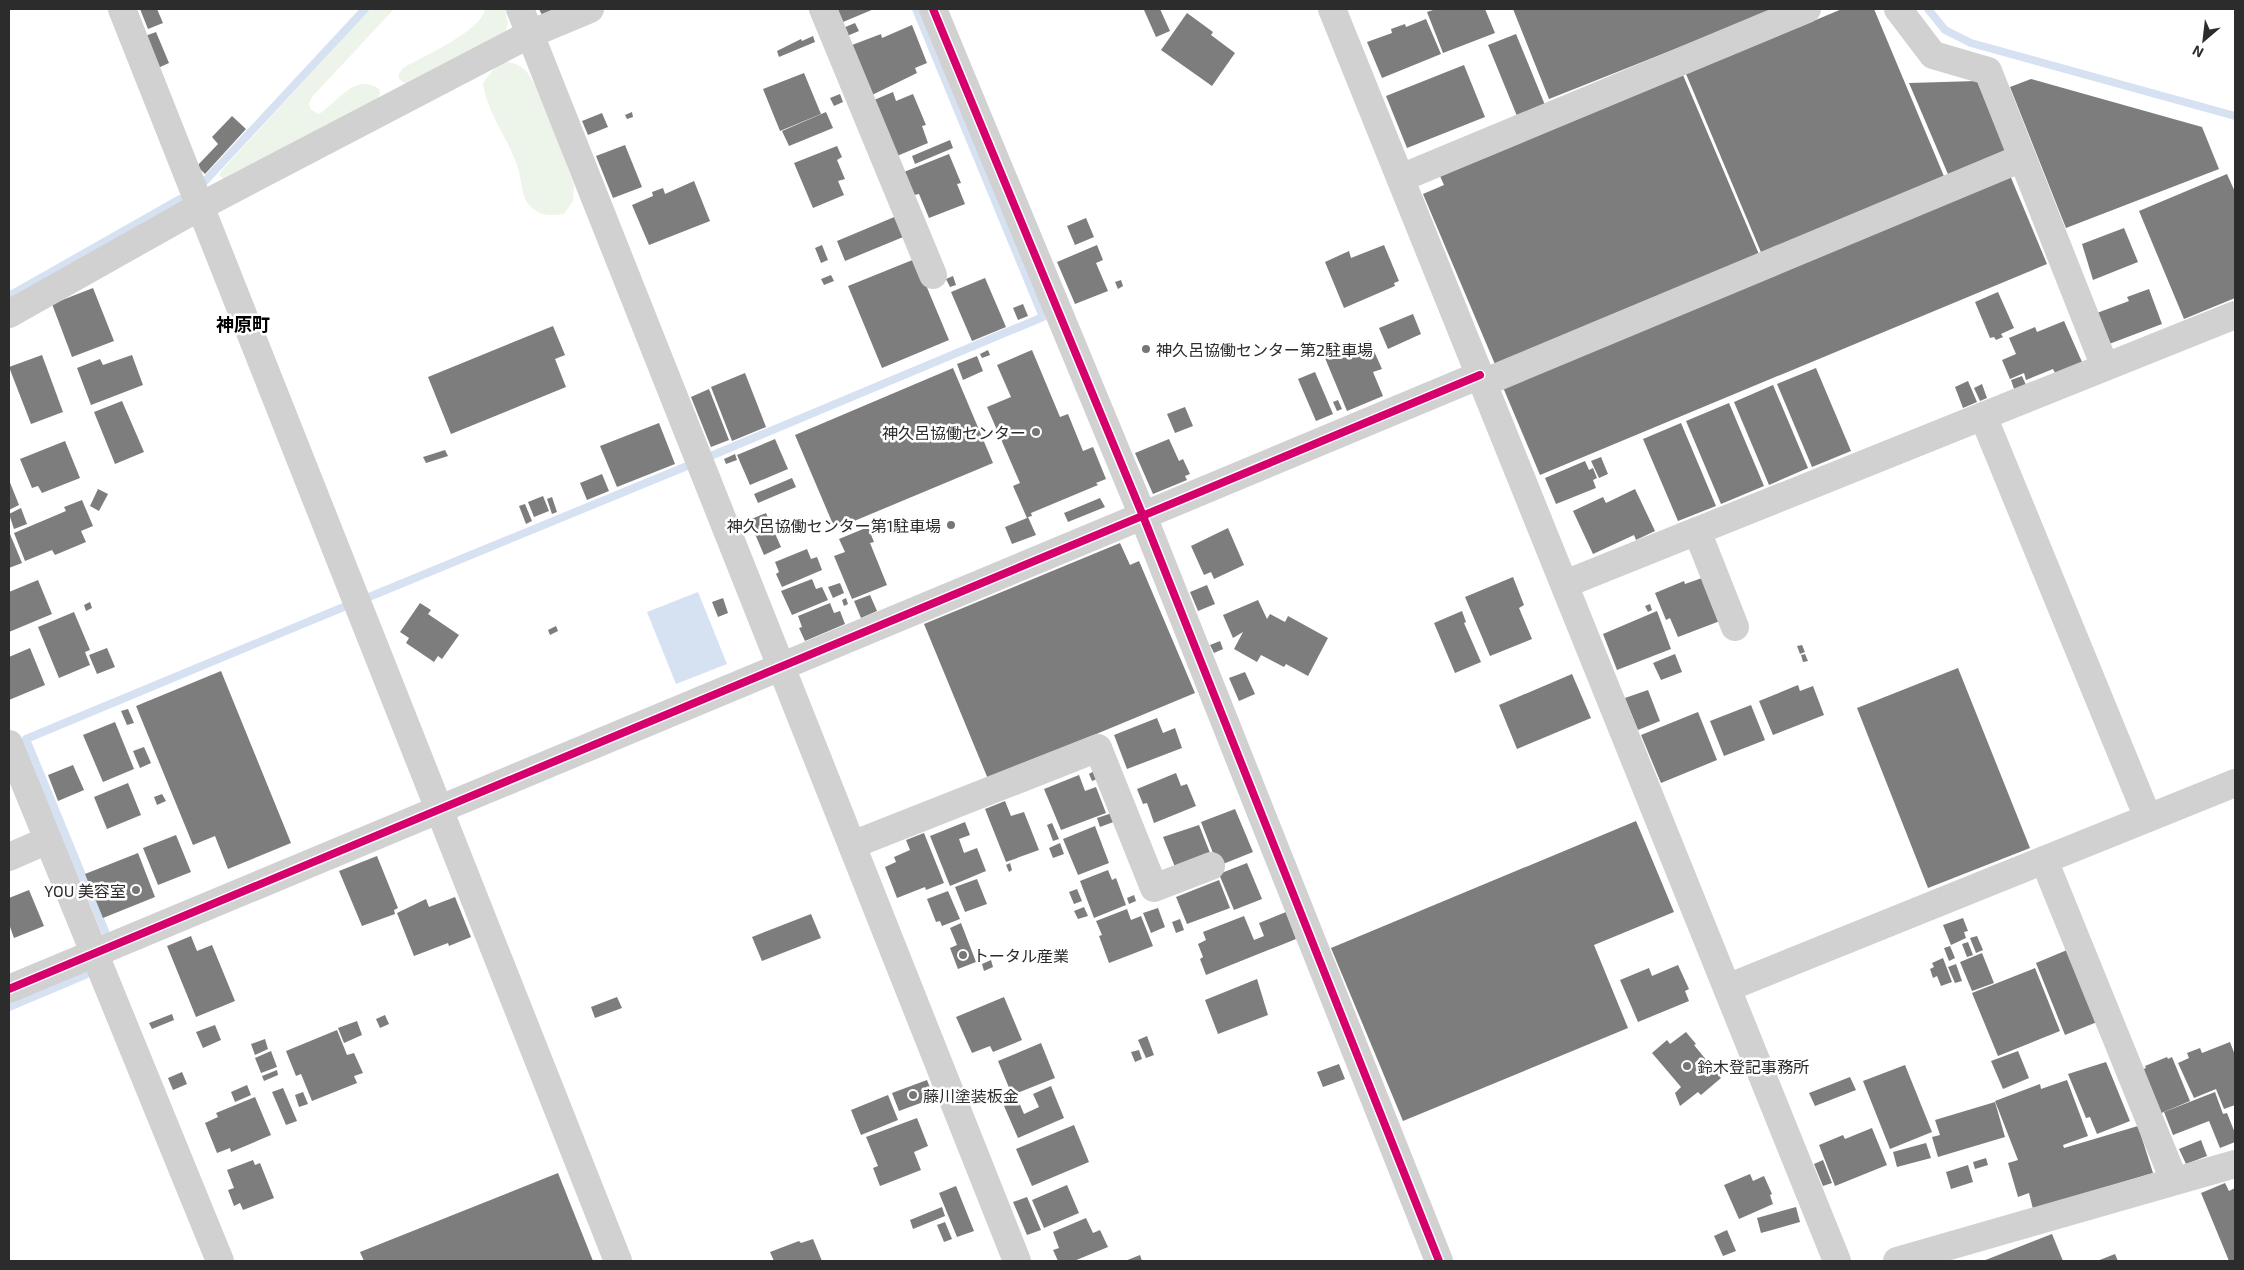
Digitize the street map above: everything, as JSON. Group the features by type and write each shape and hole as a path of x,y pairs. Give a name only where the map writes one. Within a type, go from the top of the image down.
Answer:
{"street":[{"path":"122,9 618,1261"},
{"path":"520,9 1017,1261"},
{"path":"9,314 201,206 530,34 590,9"},
{"path":"823,9 933,275"},
{"path":"933,9 1143,516 1439,1261"},
{"path":"1332,9 1837,1261"},
{"path":"1401,178 1807,9"},
{"path":"1898,9 1933,55 1988,71 2105,367"},
{"path":"9,989 1143,516 2022,158"},
{"path":"1564,584 2235,315"},
{"path":"1983,416 2148,818"},
{"path":"1696,531 1735,627"},
{"path":"9,744 220,1261"},
{"path":"852,845 1098,748 1154,888 1211,866"},
{"path":"1726,988 2235,783"},
{"path":"9,857 48,840"},
{"path":"2044,860 2174,1180"},
{"path":"1897,1261 2235,1164"}],"shaded area":[{"path":"370,9 394,9 312,97 309,104 311,110 319,114 347,91 362,84 371,85 379,89 380,94 377,100 224,180 219,175 222,170"},
{"path":"485,9 505,9 508,23 505,32 406,84 399,79 399,74 403,68 450,43 474,26"},
{"path":"500,61 516,64 525,70 545,107 574,184 573,201 564,214 542,214 530,206 525,198 519,172 511,150 485,95 483,83"}],"water":[{"path":"698,592 727,664 676,684 647,612"}],"building":[{"path":"140,9 157,9 163,23 148,29"},
{"path":"539,9 557,9 542,15"},
{"path":"837,9 874,9 843,22"},
{"path":"1160,9 1170,31 1156,37 1144,10"},
{"path":"1436,9 1485,9 1495,33 1443,53 1427,12"},
{"path":"1513,9 1776,9 1549,99"},
{"path":"1842,9 1874,9 1946,181 1763,257 1686,74"},
{"path":"1187,13 1213,32 1211,35 1235,53 1212,86 1161,50"},
{"path":"1426,19 1441,54 1382,78 1367,42 1392,33 1391,29 1405,24 1406,27"},
{"path":"855,23 859,31 847,36 843,28"},
{"path":"912,25 927,63 915,68 917,73 872,95 852,45 881,34 882,38"},
{"path":"156,32 169,63 158,68 145,36"},
{"path":"1516,34 1545,105 1517,116 1488,45"},
{"path":"813,36 815,42 779,57 777,51 801,39 802,41"},
{"path":"1464,65 1485,117 1407,148 1386,96"},
{"path":"804,73 821,114 780,131 763,89"},
{"path":"1683,75 1761,259 1497,369 1423,194 1444,185 1440,176"},
{"path":"2031,79 2202,127 2219,169 2066,228 2010,87"},
{"path":"1977,81 2008,155 1950,179 1909,83"},
{"path":"893,92 896,101 913,94 926,125 922,126 928,143 897,156 874,100"},
{"path":"840,94 843,102 834,106 830,98"},
{"path":"632,112 633,117 627,119 625,115"},
{"path":"826,112 833,128 789,146 782,131"},
{"path":"602,113 608,127 588,135 582,121"},
{"path":"232,116 246,129 205,174 197,166 218,144 212,137"},
{"path":"950,140 953,148 915,164 912,156"},
{"path":"625,145 642,187 613,198 596,156"},
{"path":"837,146 842,157 837,160 845,179 838,181 844,195 813,208 794,163"},
{"path":"949,154 961,183 957,184 965,204 929,218 919,194 914,195 904,172"},
{"path":"2009,173 2047,264 1540,475 1502,385"},
{"path":"2227,174 2235,192 2235,298 2184,319 2139,211"},
{"path":"694,181 710,221 649,245 632,205 653,196 652,192 663,188 665,194"},
{"path":"899,215 908,235 845,261 837,241"},
{"path":"1086,218 1094,237 1075,245 1067,226"},
{"path":"2124,228 2138,262 2093,280 2082,244"},
{"path":"822,245 828,260 821,263 815,248"},
{"path":"1097,245 1103,260 1096,263 1108,291 1075,304 1057,262"},
{"path":"1384,245 1399,281 1394,283 1395,286 1344,308 1325,262 1349,251 1351,258"},
{"path":"915,259 949,340 882,368 848,286"},
{"path":"831,275 834,281 824,285 821,279"},
{"path":"953,276 956,285 950,287 946,279"},
{"path":"985,278 1006,327 972,341 951,292"},
{"path":"1121,280 1123,286 1118,289 1115,282"},
{"path":"93,288 114,341 72,357 52,304"},
{"path":"2149,289 2162,324 2109,344 2097,313 2129,301 2127,297"},
{"path":"1998,292 2014,328 2001,334 2003,337 1996,340 1994,337 1990,338 1975,302"},
{"path":"1023,304 1028,316 1018,320 1013,308"},
{"path":"1413,314 1421,334 1388,349 1379,328"},
{"path":"2064,321 2082,362 2055,373 2053,369 2026,380 2024,373 2010,379 2002,360 2016,354 2009,338 2035,327 2037,332"},
{"path":"553,326 565,355 555,359 566,387 451,434 428,377"},
{"path":"1369,340 1382,369 1373,372 1383,396 1347,411 1325,358"},
{"path":"988,350 990,355 982,358 980,354"},
{"name":"神久呂協働センター","path":"1032,350 1060,417 1068,414 1083,451 1093,447 1106,479 1096,483 1098,485 1031,513 1032,516 1028,517 1036,535 1012,544 1005,527 1027,518 1013,486 1020,483 987,407 1011,397 997,365"},
{"path":"42,355 63,412 31,424 9,367"},
{"path":"132,355 143,385 91,405 77,368 100,359 103,365"},
{"path":"977,356 983,371 963,380 957,364"},
{"path":"953,368 993,463 835,529 795,435"},
{"path":"1816,368 1851,451 1812,467 1777,384"},
{"path":"1315,372 1333,414 1316,421 1298,379"},
{"path":"745,373 766,427 732,441 711,387"},
{"path":"2022,376 2026,385 2014,389 2011,380"},
{"path":"1968,381 1977,402 1963,408 1955,387"},
{"path":"1982,384 1987,398 1980,401 1974,388"},
{"path":"1773,385 1808,468 1769,485 1734,402"},
{"path":"709,389 729,440 711,447 691,397"},
{"path":"1338,400 1342,409 1337,411 1333,402"},
{"path":"122,401 144,452 115,464 94,412"},
{"path":"1729,403 1764,486 1721,504 1686,421"},
{"path":"1185,407 1193,426 1175,433 1167,414"},
{"path":"659,423 675,464 617,487 600,446"},
{"path":"1681,423 1716,506 1678,521 1643,439"},
{"path":"775,439 788,469 750,485 737,455"},
{"path":"1169,439 1179,461 1183,459 1190,474 1185,476 1187,480 1153,494 1135,453"},
{"path":"65,441 80,478 42,493 38,486 32,488 20,459"},
{"path":"445,450 448,456 426,463 423,457"},
{"path":"735,454 737,460 726,464 724,459"},
{"path":"1601,457 1608,474 1599,478 1591,461"},
{"path":"1585,461 1589,470 1593,468 1597,478 1593,480 1596,488 1556,504 1545,478"},
{"path":"602,474 609,491 587,500 580,483"},
{"path":"792,478 796,487 758,503 754,494"},
{"path":"9,480 19,505 9,510"},
{"path":"98,489 108,494 99,511 90,506"},
{"path":"1635,489 1655,531 1636,540 1634,535 1593,554 1573,511 1603,497 1606,503"},
{"path":"543,496 549,511 534,517 528,502"},
{"path":"552,497 557,512 552,514 547,499"},
{"path":"1100,498 1105,507 1068,522 1064,513"},
{"path":"82,500 93,526 81,531 86,542 55,555 52,550 25,561 14,533 66,511 64,507"},
{"path":"525,504 532,521 526,524 519,506"},
{"path":"21,508 27,524 14,529 9,514"},
{"path":"766,513 781,547 764,555 749,520"},
{"path":"868,527 874,542 870,543 887,585 852,599 834,556 845,552 839,539"},
{"path":"1228,528 1244,565 1214,579 1211,572 1204,575 1191,546"},
{"path":"9,535 22,563 9,568"},
{"path":"1120,543 1130,565 1139,561 1195,693 988,779 924,624"},
{"path":"807,549 811,559 817,557 822,570 782,587 776,574 779,572 775,562"},
{"path":"1513,577 1524,605 1519,608 1532,639 1490,656 1465,597"},
{"path":"1702,578 1720,621 1678,637 1670,618 1666,620 1655,593 1684,581 1685,584"},
{"path":"812,579 816,589 822,587 828,600 792,615 781,591"},
{"path":"38,580 52,614 9,632 9,592"},
{"path":"840,583 844,593 833,598 828,587"},
{"path":"1207,585 1215,604 1198,611 1190,592"},
{"path":"870,595 877,611 861,618 854,601"},
{"path":"723,598 728,613 718,617 712,602"},
{"path":"846,598 848,604 844,606 842,600"},
{"path":"1258,600 1267,619 1270,614 1285,622 1288,616 1328,638 1308,676 1286,664 1284,667 1261,655 1257,662 1234,649 1243,632 1233,638 1223,615"},
{"path":"90,602 92,608 86,611 84,605"},
{"path":"420,603 431,610 428,614 459,635 442,659 438,656 434,662 406,643 409,638 400,632"},
{"path":"830,603 834,613 840,611 845,624 805,641 799,628 802,627 798,616"},
{"path":"1650,604 1652,610 1648,612 1645,606"},
{"path":"1462,611 1466,622 1464,623 1481,662 1455,673 1434,623"},
{"path":"1657,611 1671,649 1617,670 1603,634"},
{"path":"74,612 90,650 85,652 90,665 59,678 38,627"},
{"path":"556,626 558,631 550,635 548,630"},
{"path":"1220,641 1223,649 1214,653 1210,645"},
{"path":"1802,645 1805,652 1800,654 1797,646"},
{"path":"30,648 45,685 9,700 9,657"},
{"path":"107,648 115,667 97,674 89,655"},
{"path":"1675,654 1682,672 1661,680 1653,663"},
{"path":"1805,654 1808,661 1803,662 1801,655"},
{"path":"1958,668 2030,848 1928,888 1857,708"},
{"path":"221,671 291,843 228,869 215,836 193,845 136,706"},
{"path":"1245,672 1255,694 1239,701 1229,678"},
{"path":"1572,674 1591,718 1517,749 1499,705"},
{"path":"1798,685 1800,691 1813,686 1824,715 1773,735 1759,701"},
{"path":"1648,690 1660,721 1638,730 1625,698"},
{"path":"1751,705 1765,740 1724,756 1710,721"},
{"path":"128,709 134,723 127,725 121,711"},
{"path":"1698,712 1717,760 1661,783 1641,735"},
{"path":"1157,718 1163,733 1175,728 1182,748 1127,769 1114,735"},
{"path":"115,722 134,769 103,782 83,735"},
{"path":"144,747 151,763 140,768 133,751"},
{"path":"73,765 84,790 58,801 48,775"},
{"path":"1094,771 1097,779 1092,781 1089,774"},
{"path":"1176,773 1181,786 1187,784 1196,806 1154,823 1147,803 1143,804 1137,789"},
{"path":"1079,775 1085,791 1096,787 1106,813 1061,830 1044,789"},
{"path":"128,783 141,815 107,829 94,797"},
{"path":"162,794 166,801 157,805 154,797"},
{"path":"1005,801 1011,816 1024,812 1039,850 1006,862 985,809"},
{"path":"1235,809 1253,852 1218,866 1201,822"},
{"path":"1112,813 1116,821 1100,827 1097,818"},
{"path":"1636,821 1674,912 1594,945 1628,1028 1403,1121 1331,948"},
{"path":"965,822 970,835 959,839 964,853 977,848 986,871 950,886 930,836"},
{"path":"1052,823 1059,839 1053,841 1047,825"},
{"path":"1199,825 1212,858 1177,872 1163,837"},
{"path":"1095,826 1109,863 1078,875 1063,839"},
{"path":"924,833 944,883 926,890 925,887 897,898 885,867 896,862 894,857 910,850 906,840"},
{"path":"176,835 191,872 158,885 143,848"},
{"path":"1060,843 1064,854 1053,858 1049,848"},
{"path":"138,853 155,897 103,918 85,874"},
{"path":"377,856 398,908 394,910 395,914 362,926 339,871"},
{"path":"1010,863 1012,870 1009,872 1006,865"},
{"path":"1247,863 1262,899 1234,910 1219,874"},
{"path":"1108,870 1112,880 1116,878 1126,905 1094,918 1080,881"},
{"path":"977,879 987,904 965,912 955,887"},
{"path":"1219,880 1230,908 1187,924 1176,897"},
{"path":"1077,889 1082,901 1074,904 1069,892"},
{"path":"29,890 44,926 14,938 9,924 9,898"},
{"path":"948,891 960,919 942,926 940,921 936,922 927,899"},
{"path":"1134,895 1136,901 1129,904 1127,898"},
{"path":"455,897 471,937 449,946 448,943 414,956 397,913 426,899 429,907"},
{"path":"1084,907 1088,916 1078,919 1074,911"},
{"path":"1158,908 1165,927 1151,933 1143,913"},
{"path":"1127,909 1131,920 1141,916 1153,946 1109,963 1099,936 1102,935 1096,921"},
{"path":"1286,912 1296,939 1206,975 1200,959 1203,957 1198,944 1206,940 1203,932 1244,916 1254,940 1264,936 1259,923"},
{"path":"811,914 821,938 762,961 752,937"},
{"path":"1963,918 1968,931 1964,932 1966,938 1951,945 1943,925"},
{"path":"1180,919 1184,930 1176,933 1172,922"},
{"path":"961,923 976,962 958,969 950,948 957,945 950,928"},
{"path":"191,936 197,951 212,945 235,1001 196,1017 167,946"},
{"path":"1977,936 1983,950 1976,953 1970,938"},
{"path":"1968,942 1973,955 1967,957 1962,944"},
{"path":"1950,946 1955,958 1949,961 1944,948"},
{"path":"2067,950 2097,1022 2065,1035 2036,963"},
{"path":"1982,953 1994,983 1972,991 1960,962"},
{"path":"1943,958 1952,982 1941,986 1937,976 1933,978 1930,969 1934,967 1932,963"},
{"path":"991,960 993,967 984,971 982,964"},
{"path":"1956,964 1962,981 1955,983 1948,967"},
{"path":"1678,965 1689,989 1685,991 1689,1001 1638,1022 1620,980 1649,968 1652,976"},
{"path":"2035,968 2060,1031 1998,1056 1972,993"},
{"path":"1257,979 1268,1015 1218,1034 1205,1000"},
{"path":"617,997 622,1008 595,1018 591,1007"},
{"path":"1004,997 1022,1040 993,1052 990,1046 972,1053 956,1017"},
{"path":"172,1014 174,1020 152,1029 149,1023"},
{"path":"385,1015 389,1024 380,1028 376,1019"},
{"path":"357,1021 362,1035 344,1043 338,1028"},
{"path":"215,1025 221,1040 203,1048 196,1032"},
{"path":"337,1030 347,1055 354,1053 363,1073 354,1076 357,1083 312,1101 301,1074 296,1076 286,1051"},
{"path":"1686,1032 1696,1044 1694,1045 1721,1078 1701,1095 1698,1092 1680,1106 1675,1093 1681,1087 1652,1053 1667,1040 1670,1044"},
{"path":"1147,1036 1154,1055 1146,1058 1138,1040"},
{"path":"265,1039 268,1049 255,1055 251,1044"},
{"path":"2230,1042 2235,1055 2235,1105 2224,1109 2216,1089 2194,1098 2178,1063 2189,1058 2187,1053 2200,1048 2202,1053"},
{"path":"1041,1043 1055,1078 1012,1095 998,1061"},
{"path":"1139,1050 1142,1059 1135,1062 1131,1052"},
{"path":"271,1051 277,1067 261,1073 255,1058"},
{"path":"2018,1051 2029,1078 2003,1089 1991,1061"},
{"path":"2167,1057 2168,1059 2172,1057 2190,1101 2159,1114 2141,1070 2146,1068 2145,1066"},
{"path":"2106,1062 2130,1121 2097,1134 2090,1117 2086,1118 2068,1074"},
{"path":"1339,1064 1345,1079 1323,1087 1317,1072"},
{"path":"1905,1065 1932,1132 1890,1149 1863,1081"},
{"path":"277,1070 278,1075 264,1081 262,1076"},
{"path":"182,1072 187,1084 173,1090 168,1078"},
{"path":"1850,1077 1856,1090 1815,1106 1809,1093"},
{"path":"927,1080 934,1098 899,1111 892,1093"},
{"path":"2067,1080 2088,1136 2063,1145 2064,1148 2138,1126 2153,1173 2033,1209 2029,1193 2018,1197 2008,1163 2018,1160 1995,1101 2040,1084 2041,1089"},
{"path":"247,1085 251,1095 235,1102 231,1092"},
{"path":"1051,1086 1064,1118 1018,1138 1004,1106 1018,1100 1024,1114 1039,1107 1033,1094"},
{"path":"283,1088 297,1121 286,1125 272,1092"},
{"path":"303,1092 308,1104 299,1107 295,1095"},
{"path":"2215,1092 2223,1114 2227,1113 2235,1133 2235,1142 2220,1148 2209,1121 2173,1135 2164,1112"},
{"path":"888,1095 898,1120 861,1135 851,1110"},
{"path":"255,1097 271,1135 231,1152 230,1148 217,1153 205,1123 218,1117 216,1113"},
{"path":"1995,1102 2005,1137 1938,1157 1932,1137 1940,1135 1935,1120"},
{"path":"917,1118 928,1146 914,1152 921,1170 880,1186 873,1168 878,1166 866,1137"},
{"path":"1074,1125 1089,1162 1032,1186 1016,1149"},
{"path":"1872,1128 1887,1165 1835,1186 1819,1145 1843,1135 1845,1139"},
{"path":"2201,1140 2207,1156 2186,1164 2179,1149"},
{"path":"1926,1143 1931,1158 1897,1167 1893,1152"},
{"path":"1986,1158 1988,1165 1975,1169 1973,1162"},
{"path":"253,1160 255,1165 260,1163 274,1198 243,1210 240,1203 234,1206 228,1190 234,1188 227,1170"},
{"path":"1823,1160 1832,1183 1823,1186 1814,1164"},
{"path":"1968,1165 1973,1182 1951,1189 1946,1172"},
{"path":"558,1173 593,1261 364,1261 360,1252"},
{"path":"1750,1174 1753,1181 1764,1176 1772,1194 1770,1195 1773,1204 1739,1219 1724,1185"},
{"path":"2225,1183 2229,1191 2235,1188 2235,1261 2229,1261 2201,1193"},
{"path":"1067,1185 1079,1213 1044,1228 1032,1200"},
{"path":"956,1186 974,1231 957,1237 939,1193"},
{"path":"1027,1197 1041,1230 1027,1235 1013,1202"},
{"path":"942,1207 945,1216 913,1229 910,1220"},
{"path":"1796,1207 1800,1222 1761,1233 1757,1218"},
{"path":"1086,1218 1093,1233 1100,1230 1108,1247 1074,1261 1058,1261 1053,1250 1059,1248 1053,1232"},
{"path":"945,1222 952,1239 944,1242 937,1225"},
{"path":"1727,1230 1736,1251 1723,1256 1714,1236"},
{"path":"2052,1234 2063,1261 1983,1261"},
{"path":"813,1239 822,1261 774,1261 770,1252 799,1241 801,1243"},
{"path":"2115,1254 2118,1261 2097,1261"},
{"path":"1140,1255 1142,1261 1125,1261"}],"waterway":[{"path":"205,181 365,9"},
{"path":"713,455 1043,317 916,9"},
{"path":"1928,9 1945,30 1971,43 2235,116"},
{"path":"9,296 180,199"},
{"path":"369,597 687,466"},
{"path":"105,931 26,739 346,606"},
{"path":"9,1007 85,975"}],"cycle path":[{"path":"933,9 1143,516 1439,1261"},
{"path":"9,989 1480,375"}],"place":[{"name":"神久呂協働センター第2駐車場","path":"1146,349"},
{"name":"神久呂協働センター","path":"1036,432"},
{"name":"神久呂協働センター第1駐車場","path":"951,525"},
{"name":"YOU 美容室","path":"136,890"},
{"name":"トータル産業","path":"963,955"},
{"name":"鈴木登記事務所","path":"1687,1066"},
{"name":"藤川塗装板金","path":"913,1095"}],"district":[{"name":"神原町","path":"243,324"}]}
